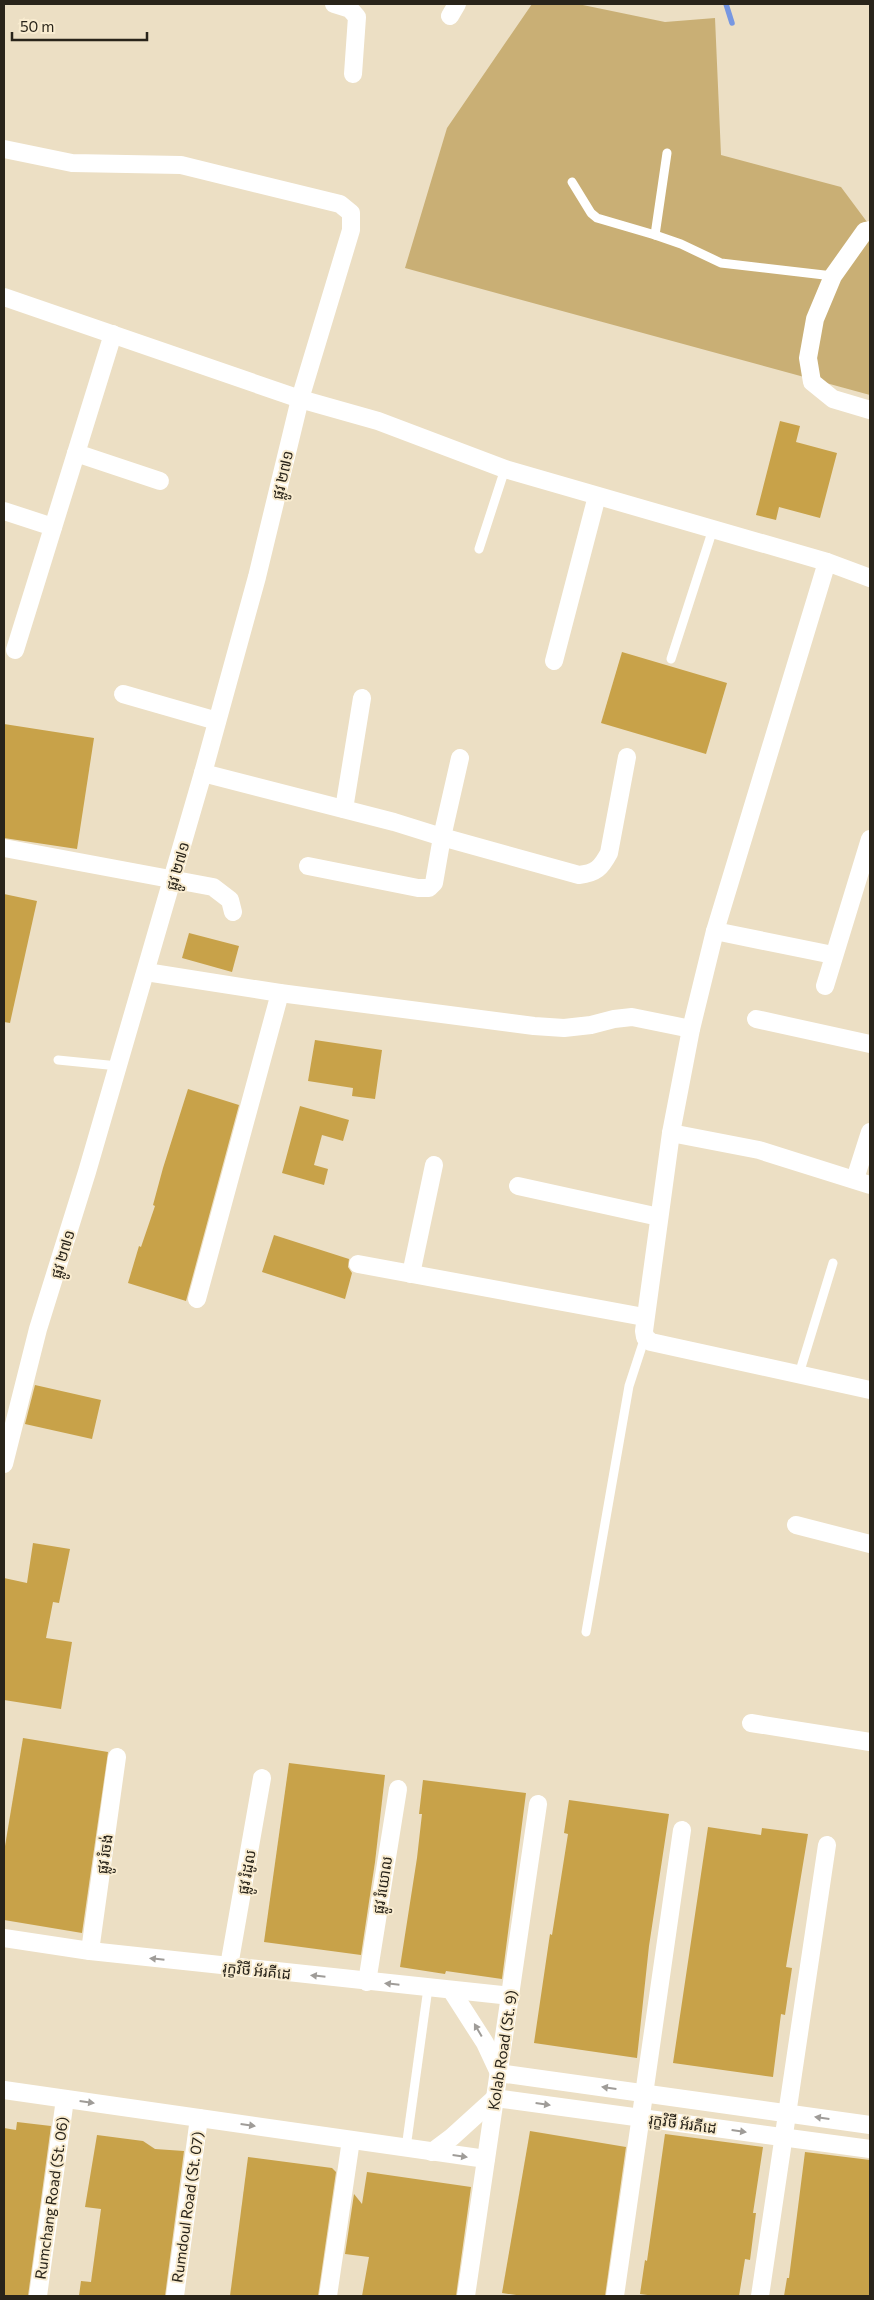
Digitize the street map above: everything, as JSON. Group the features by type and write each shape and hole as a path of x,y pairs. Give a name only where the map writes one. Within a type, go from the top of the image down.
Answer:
{"street":[{"path":"334,4 350,9 357,17 353,74"},
{"name":"ផ្លូវ ២៧១","path":"4,149 72,163 180,165 340,204 351,213 350,230 300,398 258,577 146,972 38,1329 4,1464"},
{"path":"870,230 865,231 833,276 815,319 808,358 812,382 833,399 870,410"},
{"path":"4,296 300,398 378,421 505,469 827,562 870,578"},
{"path":"15,650 113,334"},
{"path":"76,453 160,481"},
{"path":"554,661 598,496"},
{"path":"4,511 53,527"},
{"path":"827,562 715,931 692,1029 671,1133 644,1317 644,1337 651,1342 870,1390"},
{"path":"123,694 217,721"},
{"path":"344,809 362,698"},
{"path":"203,774 344,809 579,875 595,873 603,865 609,853 627,756"},
{"path":"308,866 418,888 429,888 434,883 442,837 460,758"},
{"path":"824,986 870,839"},
{"path":"4,848 173,878 213,887 230,900 233,912"},
{"path":"715,931 833,955"},
{"path":"146,972 280,993 534,1026 564,1028 632,1017 692,1029"},
{"path":"197,1299 280,993"},
{"path":"756,1018 870,1044"},
{"path":"671,1133 759,1150 863,1182 870,1132"},
{"path":"411,1274 434,1165"},
{"path":"518,1186 659,1217"},
{"path":"358,1264 644,1317"},
{"path":"796,1525 870,1544"},
{"path":"751,1723 870,1742"},
{"name":"ផ្លូវ រំចង់","path":"90,1951 118,1757"},
{"name":"ផ្លូវ រំដូល","path":"229,1966 262,1778"},
{"name":"ផ្លូវ រំយោល","path":"367,1982 398,1789"},
{"name":"Kolab Road (St. 9)","path":"466,2296 538,1804"},
{"path":"615,2296 682,1830"},
{"path":"760,2296 827,1845"},
{"name":"រុក្ខវិថី អ័រគីដេ","path":"4,1938 90,1951 511,1996"},
{"path":"451,1990 485,2043 499,2073"},
{"name":"រុក្ខវិថី អ័រគីដេ","path":"499,2073 870,2125"},
{"path":"4,2090 486,2159"},
{"path":"432,2152 452,2137 495,2098"},
{"name":"រុក្ខវិថី អ័រគីដេ","path":"495,2098 870,2149"},
{"name":"Rumchang Road (St. 06)","path":"38,2296 65,2099"},
{"name":"Rumdoul Road (St. 07)","path":"175,2296 200,2118"},
{"path":"328,2296 351,2140"}],"lane":[{"path":"655,235 667,153"},
{"path":"572,182 591,213 597,218 681,244 721,263 833,276"},
{"path":"479,549 505,469"},
{"path":"671,659 712,529"},
{"path":"58,1060 118,1066"},
{"path":"799,1374 833,1263"},
{"path":"586,1632 629,1386 644,1337"},
{"path":"406,2148 428,1988"}],"shaded area":[{"path":"532,4 578,4 665,22 715,18 721,155 841,187 870,226 870,395 405,268 447,128"}],"building":[{"path":"780,421 800,426 796,442 837,453 820,518 779,507 776,520 756,515"},
{"path":"622,652 727,683 706,754 601,723"},
{"path":"4,724 94,738 77,849 4,838"},
{"path":"4,894 37,901 10,1023 4,1022"},
{"path":"189,933 239,946 232,972 182,958"},
{"path":"315,1040 382,1050 375,1099 352,1096 353,1088 308,1081"},
{"path":"188,1089 239,1105 186,1301 128,1283 139,1246 141,1247 155,1206 153,1205 163,1168"},
{"path":"300,1106 349,1120 343,1141 322,1135 314,1165 328,1169 324,1185 282,1173"},
{"path":"274,1235 349,1259 348,1267 352,1273 345,1299 262,1272"},
{"path":"35,1385 101,1400 92,1439 25,1424"},
{"path":"33,1543 70,1549 59,1603 53,1602 46,1638 72,1642 61,1709 4,1700 4,1578 27,1583"},
{"path":"23,1738 108,1752 82,1933 4,1920 4,1852"},
{"path":"289,1763 385,1775 375,1862 361,1955 264,1942"},
{"path":"423,1780 526,1793 502,1979 446,1971 445,1974 400,1967 417,1858 422,1814 419,1814"},
{"path":"569,1800 669,1814 649,1946 637,2058 534,2043 550,1934 552,1935 568,1834 564,1833"},
{"path":"708,1827 761,1835 762,1828 808,1834 786,1967 792,1968 785,2015 781,2014 773,2077 673,2063"},
{"path":"17,2122 51,2126 28,2296 4,2296 4,2128 16,2130"},
{"path":"530,2131 626,2147 605,2296 523,2296 502,2293"},
{"path":"665,2134 763,2147 753,2213 756,2213 750,2260 745,2259 739,2296 655,2296 640,2294 645,2260 647,2261"},
{"path":"97,2135 143,2141 155,2149 184,2151 165,2296 79,2296 81,2281 91,2282 101,2209 85,2207"},
{"path":"805,2152 870,2160 870,2296 784,2296 787,2278 789,2278"},
{"path":"248,2157 332,2168 336,2172 318,2296 230,2296"},
{"path":"367,2172 471,2187 456,2296 362,2296 369,2257 345,2254 354,2194 362,2204"}],"waterway":[{"path":"726,4 732,23"}]}
